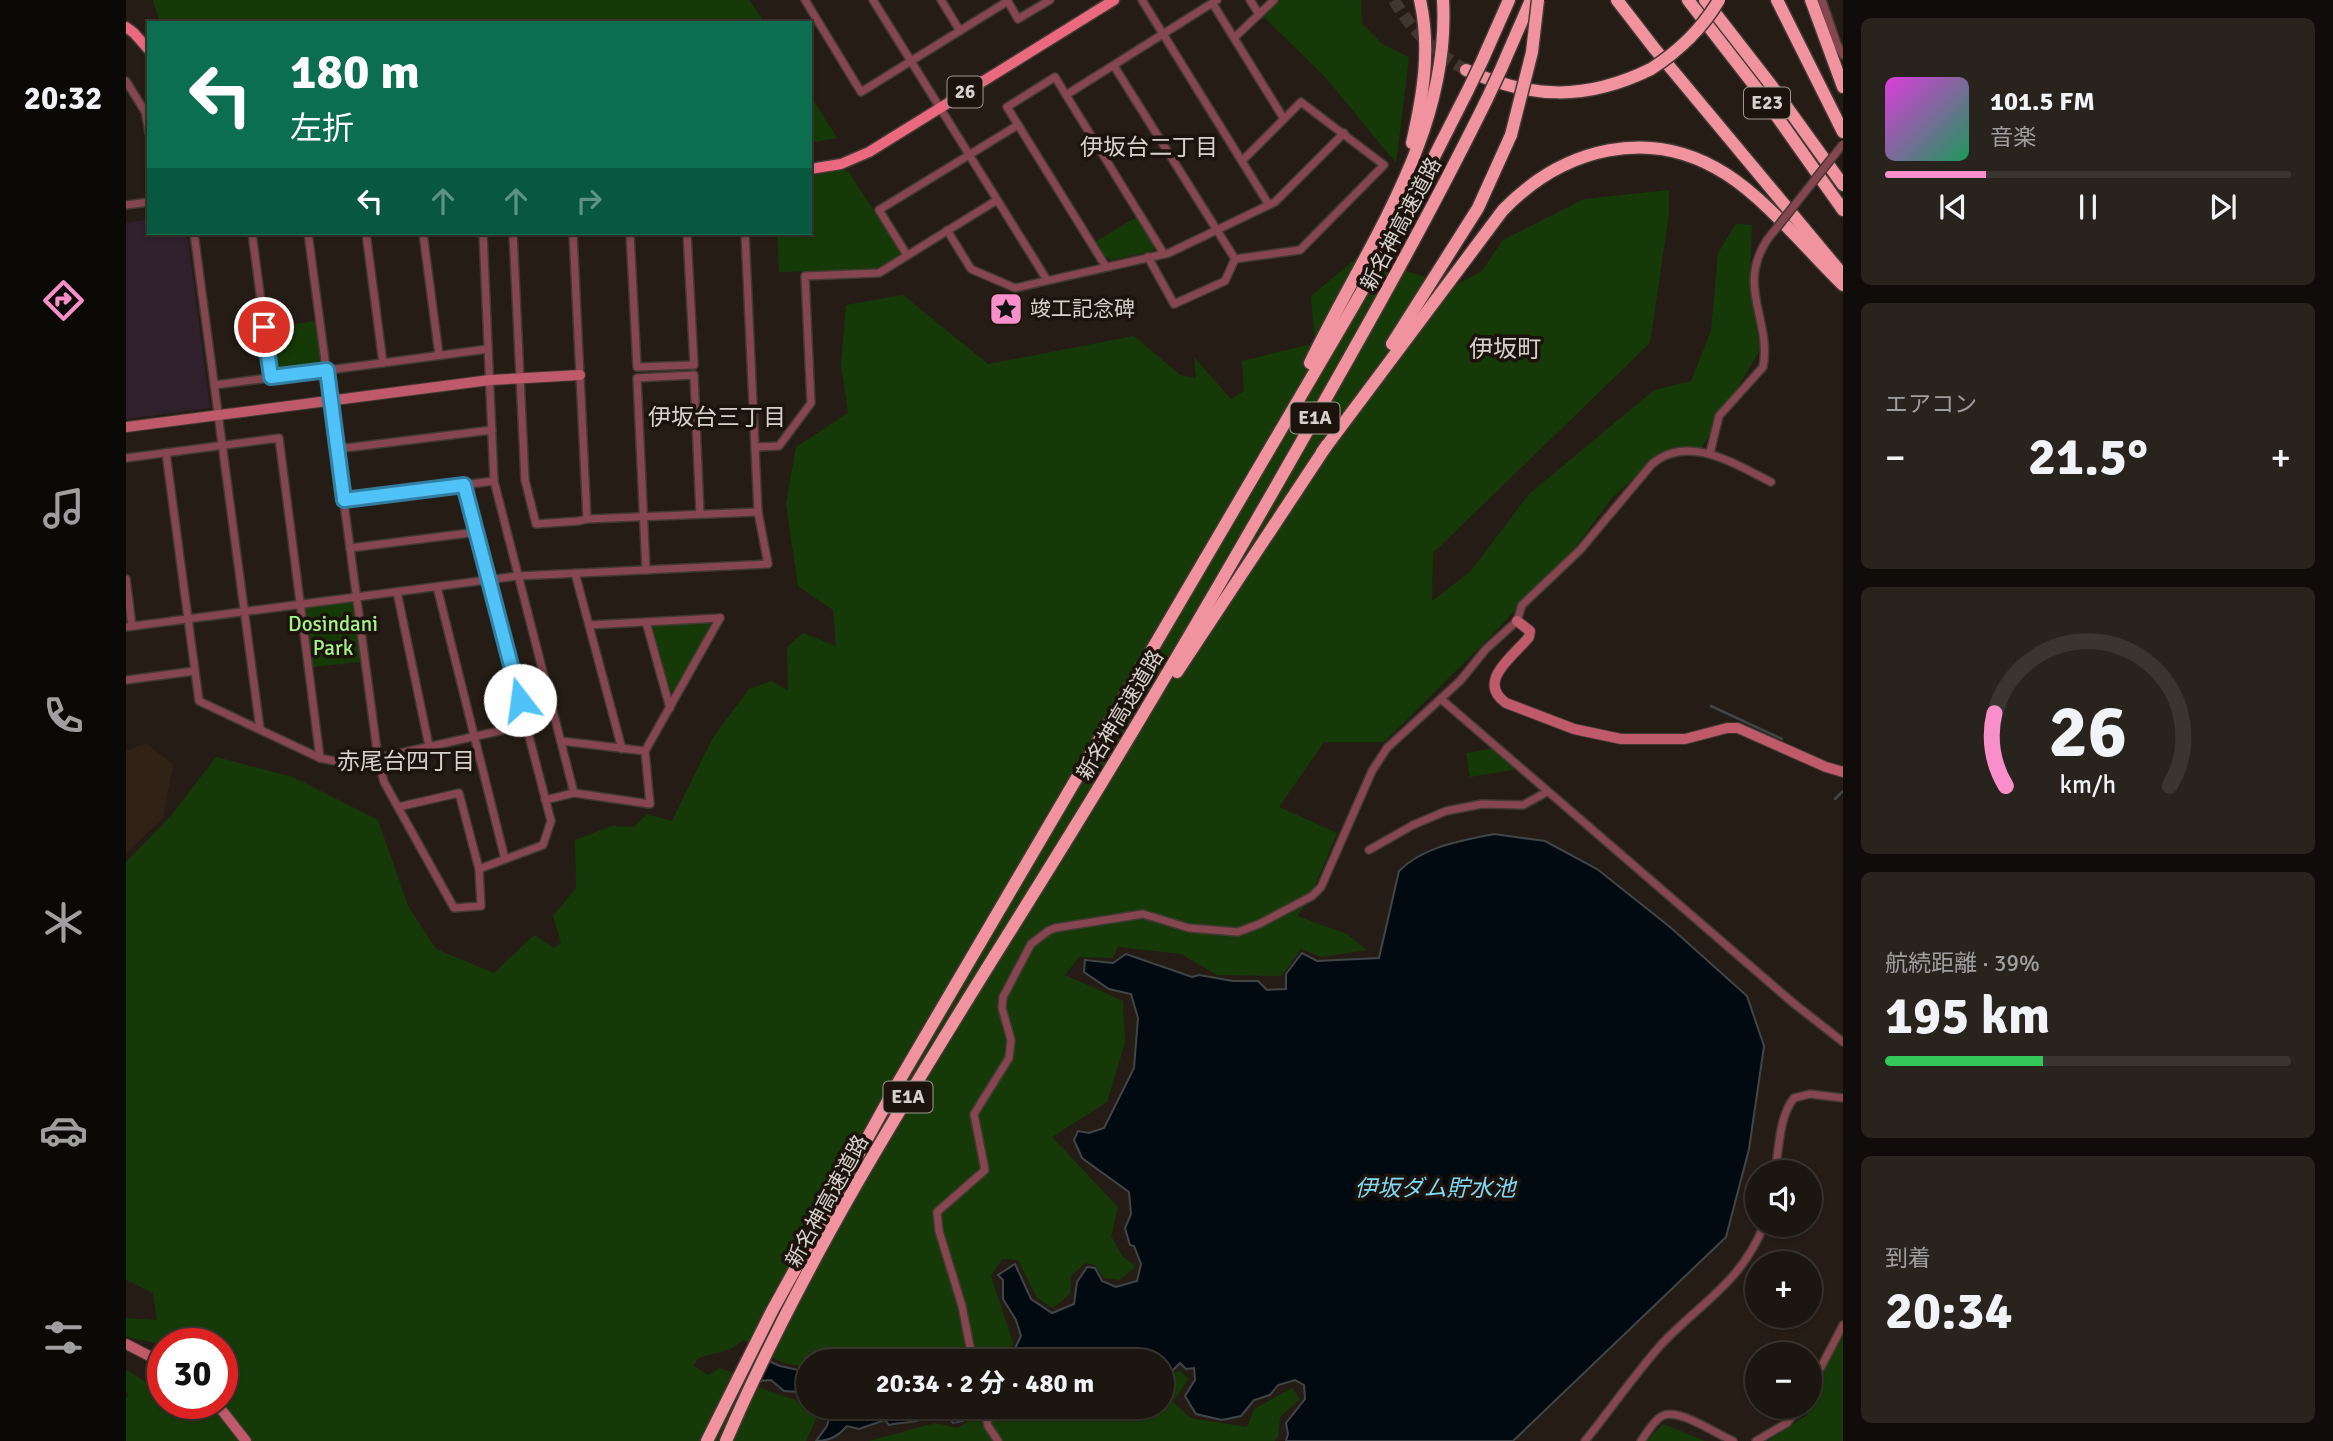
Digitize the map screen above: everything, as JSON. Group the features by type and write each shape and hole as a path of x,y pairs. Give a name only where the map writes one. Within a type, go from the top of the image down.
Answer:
{"highway":[{"path":"1400,187 1415,131 1426,61 1427,38 1420,0"},
{"path":"1285,420 1320,342 1419,146 1432,104 1440,59 1443,0"},
{"name":"新名神高速道路","path":"707,1441 772,1311 895,1088 1400,224 1468,90 1509,0"},
{"path":"1617,0 1843,275"},
{"name":"E23","path":"1688,0 1761,94 1843,210"},
{"name":"E23","path":"1705,0 1771,85 1843,186"},
{"path":"1466,70 1516,89 1569,93 1619,83 1651,69 1687,42 1719,0"},
{"path":"1777,0 1843,132"},
{"path":"1811,0 1843,88"},
{"path":"1133,732 1176,674 1462,236 1494,176 1511,135 1532,52 1533,1"},
{"name":"新名神高速道路","path":"726,1441 783,1319 853,1192 1133,732 1402,264 1487,99 1533,1"},
{"path":"1322,452 1503,210 1540,177 1583,156 1616,150 1652,149 1689,156 1709,164 1727,174 1754,196 1843,285"}],"main road":[{"name":"26","path":"812,170 854,159 1114,0"},
{"path":"126,27 147,48"}],"street":[{"path":"804,0 861,92 1007,1 1018,19 1049,0"},
{"path":"873,0 1046,280"},
{"path":"940,0 960,31"},
{"path":"1142,0 1269,205"},
{"path":"1250,0 1259,15"},
{"path":"1234,38 1274,0"},
{"path":"1822,0 1843,55"},
{"path":"1066,95 1215,2 1284,119"},
{"path":"1114,66 1235,259"},
{"path":"1106,267 1007,107 1055,77 1164,254"},
{"path":"126,81 147,114"},
{"path":"1235,259 1300,250 1384,165 1301,102 1242,161"},
{"path":"907,255 879,211 1018,125"},
{"path":"947,230 971,269 1015,288 1164,254 1269,205 1343,133"},
{"path":"1710,453 1719,416 1763,368 1763,340 1753,283 1757,259 1767,240 1843,144"},
{"path":"755,446 779,446 811,403 805,276 879,273 997,200"},
{"path":"126,205 147,202"},
{"path":"194,235 260,729"},
{"path":"252,235 271,377"},
{"path":"308,235 378,758 384,782 454,908 481,905 479,869 459,793 398,807"},
{"path":"366,235 383,363"},
{"path":"423,235 439,355"},
{"path":"483,235 494,481 574,793"},
{"path":"513,235 526,483 536,524 579,522 587,519 758,512"},
{"path":"573,235 587,519"},
{"path":"630,235 637,367 694,365 687,235"},
{"path":"126,579 129,627 519,576 768,564 758,512 745,235"},
{"path":"1148,257 1174,304 1225,281 1235,259"},
{"path":"215,385 488,349"},
{"path":"126,427 490,380 580,375"},
{"path":"646,570 637,378 694,375 700,514"},
{"path":"337,449 492,430"},
{"path":"126,458 279,438 320,758"},
{"path":"166,453 199,701 320,758 344,763 378,758 526,724"},
{"path":"970,1349 962,1306 939,1231 937,1212 985,1170 974,1114 1009,1058 1011,1040 1002,1003 1031,944 1055,929 1143,914 1189,928 1238,932 1312,896 1321,887 1372,771 1387,748 1460,681 1486,649 1517,621 1522,605 1580,550 1652,464 1673,453 1710,453 1771,482"},
{"path":"344,500 494,481"},
{"path":"464,485 551,821 543,845 479,869"},
{"path":"350,548 477,532"},
{"path":"575,573 622,749"},
{"path":"437,587 505,859"},
{"path":"397,592 429,746"},
{"path":"545,800 574,793 650,804 645,751 720,618 589,625"},
{"path":"1517,621 1530,631 1529,636 1496,673 1494,682 1498,696 1506,703 1574,729 1621,739 1685,739 1727,728 1738,728 1843,772"},
{"path":"646,622 670,708"},
{"path":"126,680 195,671"},
{"path":"1441,699 1815,1021 1843,1042"},
{"path":"561,741 645,751"},
{"path":"1370,850 1413,825 1446,811 1482,804 1523,805 1547,792"},
{"path":"1777,1160 1791,1102 1798,1096 1810,1094 1843,1098"},
{"path":"1585,1441 1660,1346 1738,1272 1758,1237"},
{"path":"1822,1365 1843,1325"},
{"path":"126,1344 147,1355"},
{"path":"1641,1441 1658,1419 1671,1413 1732,1441"},
{"path":"229,1419 246,1441"},
{"path":"986,1419 998,1441"},
{"path":"1756,1441 1790,1419"}],"shaded area":[{"path":"147,219 147,235 187,235 210,408 126,419 126,223"},
{"path":"146,743 173,765 163,818 126,853 126,751"}],"green space":[{"path":"153,0 749,0 764,21 159,21"},
{"path":"1281,0 1361,0 1362,23 1382,44 1409,57 1396,163 1326,78 1263,16"},
{"path":"812,98 837,138 812,143"},
{"path":"848,171 900,251 899,256 876,269 779,272 777,235 812,235 812,176"},
{"path":"1669,190 1669,214 1650,343 1433,553 1432,601 1471,571 1529,494 1654,390 1691,381 1711,331 1718,253 1736,224 1752,225 1750,282 1760,350 1702,447 1652,461 1612,498 1577,545 1485,642 1384,742 1324,742 1279,807 1337,833 1310,898 1297,916 1347,934 1367,950 1321,957 1301,949 1281,976 1217,975 1181,954 1118,947 1113,958 1079,957 1065,975 1123,1001 1125,1043 1107,1102 1052,1137 1118,1207 1111,1236 1123,1257 1136,1266 1120,1280 1104,1278 1095,1265 1085,1263 1071,1276 1070,1294 1053,1308 1037,1298 1018,1260 1002,1259 991,1276 1013,1343 1010,1349 796,1349 796,1365 781,1362 743,1340 727,1350 697,1359 694,1366 708,1375 720,1368 752,1380 757,1387 796,1400 796,1419 816,1419 806,1441 126,1441 126,1397 129,1396 126,1392 126,1369 147,1383 147,1419 238,1419 238,1328 147,1328 147,1341 126,1337 126,1318 157,1320 153,1293 126,1280 126,862 170,817 216,757 293,777 378,820 408,906 436,949 494,973 534,935 554,948 561,943 553,916 576,888 575,840 612,826 634,827 647,814 672,821 712,739 749,689 771,681 788,690 787,647 803,633 836,646 833,610 798,586 786,504 796,447 848,413 841,364 846,305 903,295 988,364 1134,336 1180,375 1196,378 1194,357 1231,399 1244,391 1242,361 1315,343 1311,296 1359,256 1454,286 1482,271 1503,240 1584,199"},
{"path":"1138,218 1156,246 1152,251 1112,260 1104,256 1095,242"},
{"path":"317,321 322,364 320,367 276,372 273,370 268,328"},
{"name":"Dosindani Park","path":"351,601 354,604 361,662 313,667 305,610 307,607"},
{"path":"708,623 711,627 675,691 668,691 654,625"},
{"path":"1495,748 1518,769 1470,777 1466,753"},
{"path":"1843,1336 1843,1441 1768,1441 1801,1419 1822,1419 1823,1372"},
{"path":"1181,1371 1188,1379 1174,1400 1174,1373"},
{"path":"1292,1388 1300,1399 1280,1417 1278,1437 1275,1441 869,1441 935,1423 958,1428 968,1419 1174,1419 1174,1403 1190,1418 1247,1427 1254,1409"},
{"path":"1663,1424 1705,1441 1647,1441"}],"water":[{"name":"伊坂ダム貯水池","path":"1494,834 1545,841 1597,869 1670,927 1747,996 1764,1046 1749,1149 1726,1237 1513,1441 1286,1441 1286,1423 1305,1399 1304,1385 1295,1380 1278,1385 1270,1395 1254,1400 1241,1416 1222,1420 1196,1414 1185,1396 1195,1380 1194,1368 1186,1369 1180,1363 1174,1369 1174,1349 1015,1349 1021,1336 1016,1320 1003,1299 1003,1280 998,1275 1015,1264 1031,1299 1052,1313 1074,1304 1077,1282 1087,1267 1095,1268 1102,1281 1116,1287 1137,1281 1141,1264 1134,1246 1130,1245 1125,1228 1131,1214 1129,1192 1082,1158 1074,1140 1078,1131 1089,1133 1104,1128 1134,1068 1138,1018 1131,994 1109,989 1084,972 1085,960 1113,963 1126,954 1192,977 1199,975 1233,981 1258,981 1267,990 1286,989 1286,974 1302,953 1317,961 1379,958 1399,871 1431,850"},
{"path":"741,1358 764,1359 796,1369 796,1392 784,1391 771,1380 759,1381"},
{"path":"829,1419 922,1419 889,1425 885,1420 859,1429 847,1426 833,1437 816,1441"},
{"path":"950,1419 963,1419 963,1421 953,1423"}],"waterway":[{"path":"1711,706 1782,739"},
{"path":"1835,799 1843,791"}],"tunnel":[{"path":"1394,0 1408,22 1425,40 1466,70"}],"place":[{"name":"竣工記念碑","path":"1006,309"}],"district":[{"name":"伊坂台二丁目","path":"1149,147"},
{"name":"伊坂町","path":"1505,349"},
{"name":"伊坂台三丁目","path":"717,417"},
{"name":"赤尾台四丁目","path":"406,761"}],"route":[{"path":"264,327 271,377 327,370 344,500 464,485 520,700"}]}
